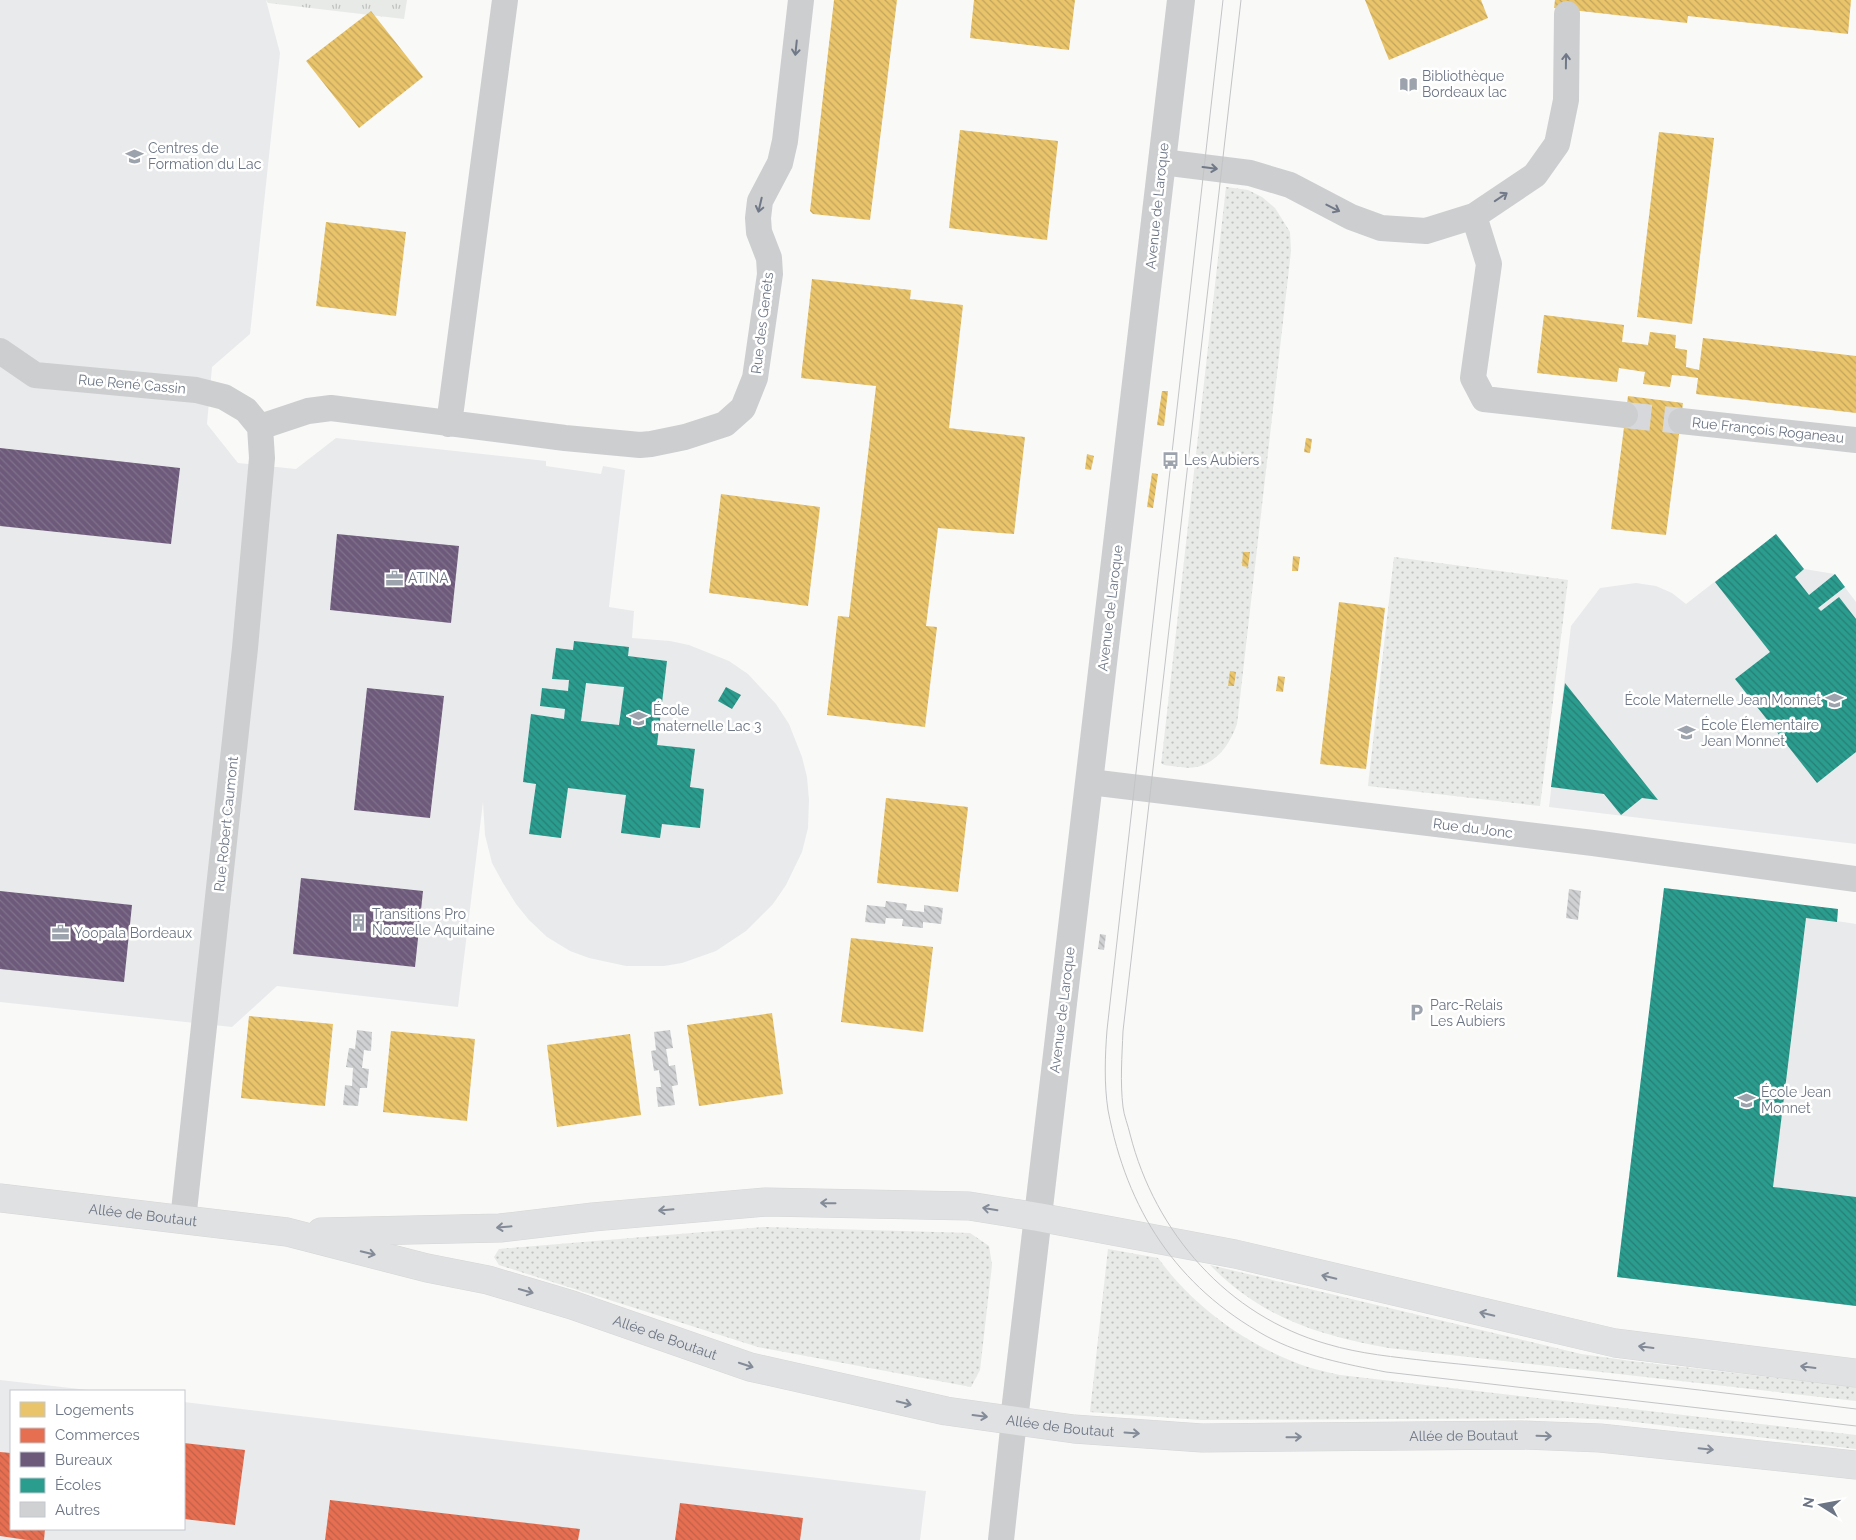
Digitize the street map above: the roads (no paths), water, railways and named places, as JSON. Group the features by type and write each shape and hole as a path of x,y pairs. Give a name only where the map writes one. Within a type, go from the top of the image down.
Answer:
{"main road":[{"name":"Allée de Boutaut","path":"0,1198 287,1232 500,1228 593,1217 766,1202 968,1206 1038,1217 1235,1254 1615,1343 1856,1373"},
{"name":"Allée de Boutaut","path":"287,1232 427,1268 488,1280 572,1305 750,1367 932,1409 1074,1429 1202,1438 1522,1435 1600,1438 1856,1465"}],"street":[{"path":"449,424 505,0"},
{"name":"Rue des Genêts","path":"260,427 308,410 331,408 565,438 651,444 688,436 725,424 743,408 756,378 770,274 769,258 759,232 760,201 780,163 785,141 801,0"},
{"name":"Avenue de Laroque","path":"1014,1420 1181,0"},
{"path":"1162,162 1250,173 1290,185 1351,217 1381,228 1426,231 1474,216 1535,175 1556,144 1566,100 1567,14"},
{"path":"1474,216 1489,264 1473,378 1484,399 1625,415"},
{"name":"Rue René Cassin","path":"0,351 35,375 196,390 224,397 246,410 260,427"},
{"name":"Rue François Roganeau","path":"1681,421 1856,440"},
{"name":"Rue Robert Caumont","path":"183,1220 246,638 262,458 260,427"},
{"name":"Rue du Jonc","path":"1090,782 1593,842 1856,879"},
{"path":"1000,1540 1014,1420"}],"tunnel":[{"path":"1625,415 1681,421"}],"tram line":[{"path":"1223,0 1107,1030 1105,1070 1108,1110 1128,1180 1160,1242 1181,1269 1206,1294 1234,1316 1266,1336 1309,1354 1386,1372 1856,1426"},
{"path":"1241,0 1123,1031 1121,1079 1124,1114 1142,1170 1157,1205 1177,1237 1201,1266 1228,1291 1258,1313 1291,1331 1327,1344 1352,1350 1429,1361 1624,1381 1856,1409"}],"place":[{"name":"Bibliothèque Bordeaux lac","path":"1408,84"},
{"name":"Centres de Formation du Lac","path":"134,156"},
{"name":"Les Aubiers","path":"1170,460"},
{"name":"ATINA","path":"394,578"},
{"name":"École Maternelle Jean Monnet","path":"1835,700"},
{"name":"École maternelle Lac 3","path":"639,718"},
{"name":"École Élementaire Jean Monnet","path":"1687,733"},
{"name":"Transitions Pro Nouvelle Aquitaine","path":"358,922"},
{"name":"Yoopala Bordeaux","path":"60,933"},
{"name":"Parc-Relais Les Aubiers","path":"1416,1013"},
{"name":"École Jean Monnet","path":"1747,1100"}]}
